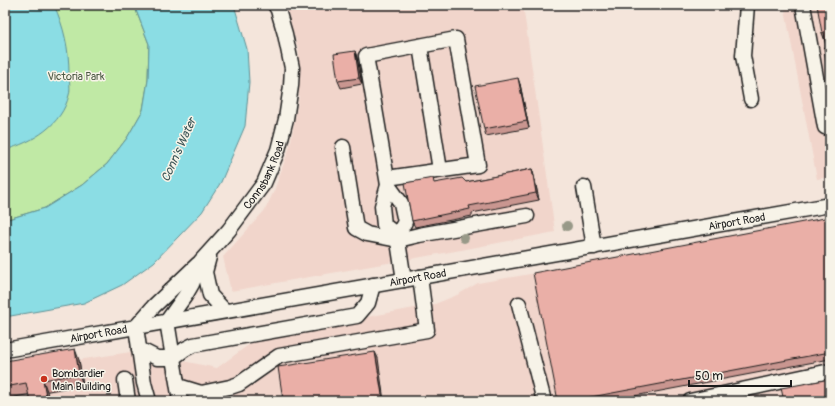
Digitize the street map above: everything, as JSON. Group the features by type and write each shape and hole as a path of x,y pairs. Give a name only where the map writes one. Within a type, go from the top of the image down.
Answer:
{"street":[{"path":"746,5 743,56 751,99"},
{"path":"804,5 825,127 830,126"},
{"name":"Connsbank Road","path":"167,321 185,296 206,256 233,225 264,183 278,150 286,119 292,68 280,7"},
{"path":"388,182 440,170 478,165 456,39 366,56 388,182 401,202 405,222 397,238"},
{"path":"420,46 440,170"},
{"path":"343,147 356,228 367,234 397,238 527,216"},
{"path":"388,182 382,206 384,224 397,238 404,280"},
{"path":"584,187 594,247"},
{"name":"Airport Road","path":"5,350 830,205"},
{"path":"206,256 205,272 210,295 225,311"},
{"path":"149,401 144,383 136,327 154,306 206,256"},
{"path":"178,386 201,393 230,387 239,384 279,356 427,330 420,277"},
{"path":"139,349 157,358 173,358 193,345 357,316 368,303 374,285"},
{"path":"519,304 544,401"},
{"path":"167,321 180,401"},
{"path":"690,401 830,371"},
{"path":"124,380 128,401"}],"shaded area":[{"path":"285,5 523,5 555,232 231,291 223,257 265,210 274,191 290,146 299,97 299,51"},
{"path":"784,5 830,5 830,177 817,179"},
{"path":"830,222 830,401 5,401 5,371 144,350 173,359 217,368 258,338 435,304 457,295 478,283"}],"green space":[{"name":"Victoria Park","path":"5,5 134,5 149,44 148,80 143,110 127,138 107,164 82,185 45,208 5,220"}],"water":[{"path":"5,5 54,5 61,22 67,47 70,93 60,115 45,131 16,147 5,150"},
{"name":"Conn's Water","path":"134,5 234,5 247,49 249,82 245,126 221,182 202,212 154,262 122,285 84,303 5,317 5,220 45,208 82,185 107,164 127,138 143,110 148,80 149,44"}],"building":[{"path":"817,5 830,5 830,84 824,48 826,47 824,32 822,33"},
{"path":"355,51 359,78 338,81 334,54"},
{"path":"518,78 527,121 484,129 475,86"},
{"path":"532,169 536,193 469,206 470,209 412,221 405,183 433,178 434,183 462,178 466,182"},
{"path":"830,217 830,352 570,401 558,401 533,273"},
{"name":"Bombardier Main Building","path":"75,349 79,374 43,380 47,401 30,401 26,383 5,387 5,361"},
{"path":"375,352 383,401 279,401 283,400 278,367"},
{"path":"830,379 830,401 784,401 781,388"},
{"path":"5,387 8,401 5,401"}],"place":[{"name":"Bombardier Main Building","path":"44,379"}]}
